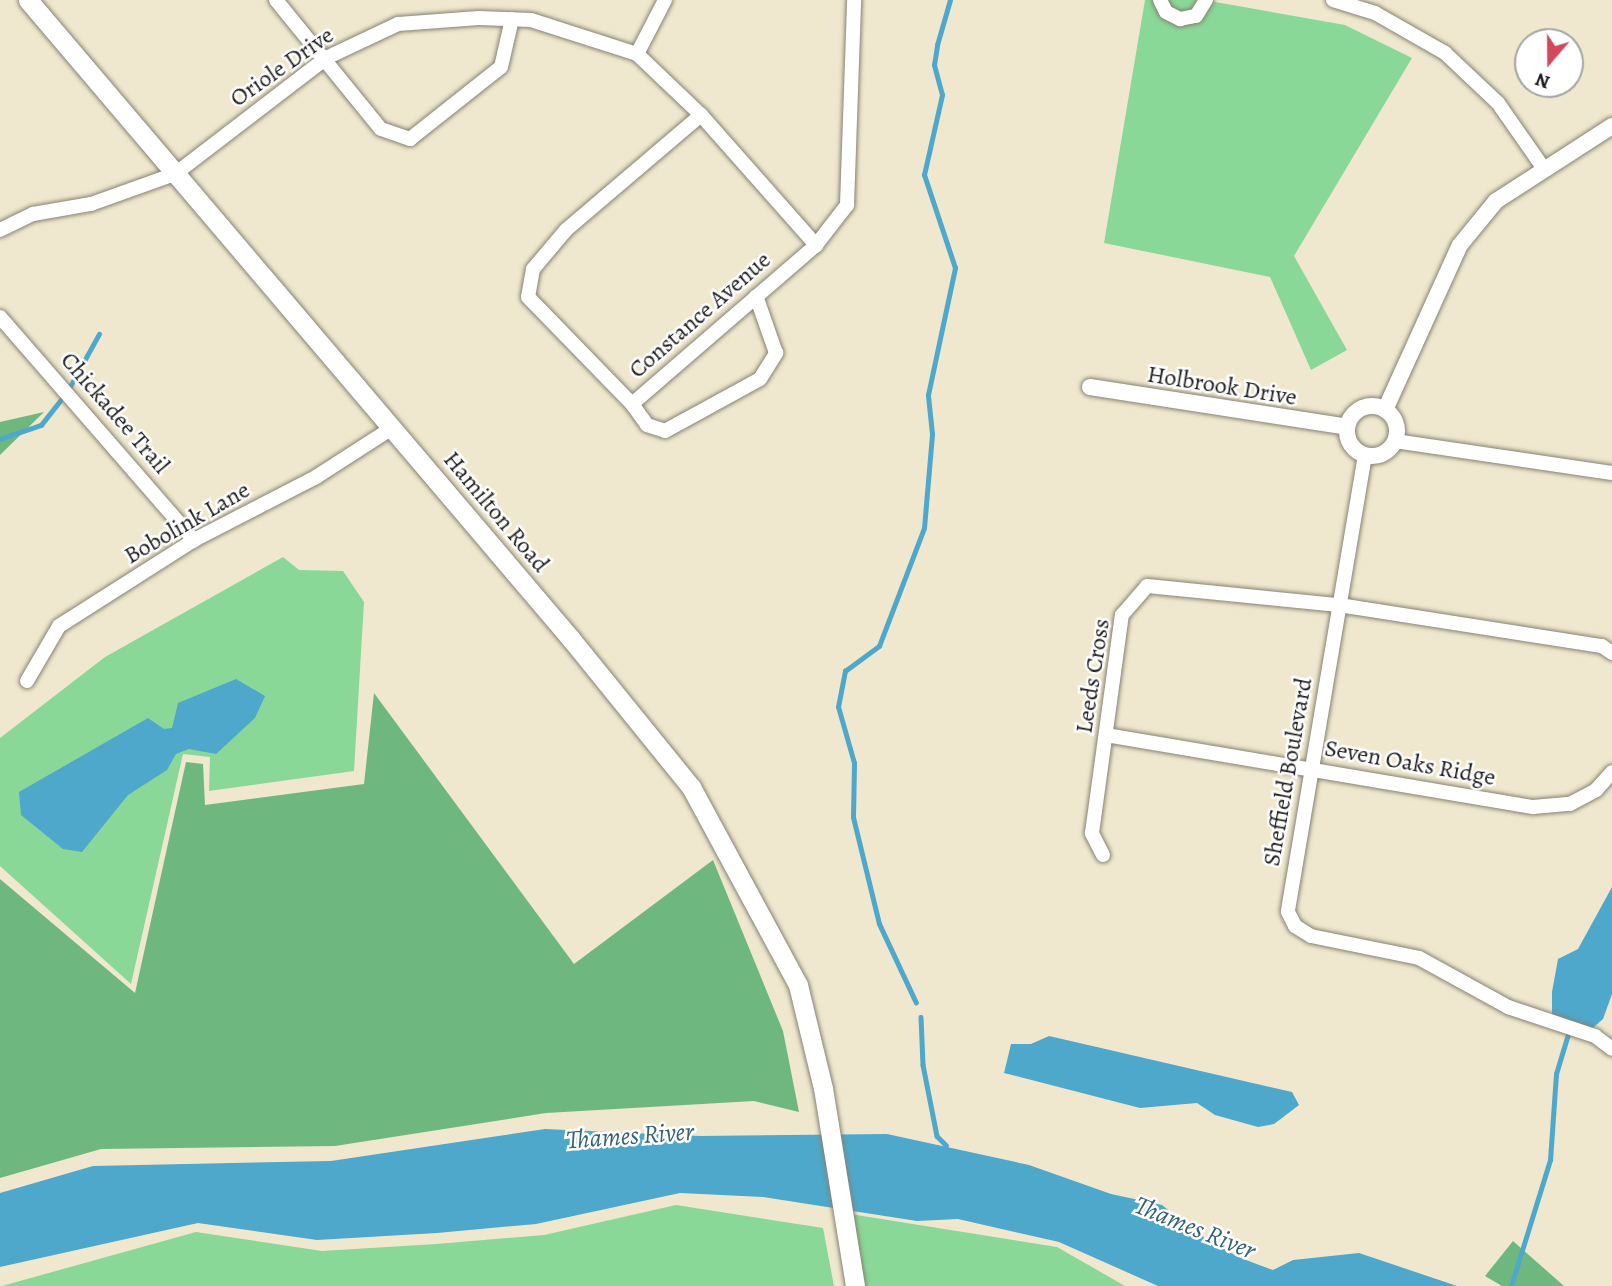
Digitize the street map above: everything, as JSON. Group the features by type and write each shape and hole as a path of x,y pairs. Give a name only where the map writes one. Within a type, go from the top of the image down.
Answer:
{"main road":[{"name":"Hamilton Road","path":"28,0 392,428 691,787 798,985 827,1113 847,1254 855,1286"}],"street":[{"path":"276,0 326,58 381,129 410,139 501,66 512,19"},
{"path":"637,54 665,0"},
{"name":"Constance Avenue","path":"701,115 566,230 533,269 528,297 632,404 816,245 847,205 854,0"},
{"path":"1160,0 1166,12 1180,19 1196,16 1206,0"},
{"path":"1333,0 1375,13 1445,53 1498,103 1545,169"},
{"name":"Oriole Drive","path":"0,230 33,214 91,204 175,174 326,58 398,23 512,19 531,20 637,54 701,115 816,245"},
{"path":"1385,410 1460,245 1496,201 1612,126"},
{"path":"632,404 647,425 665,432 760,379 776,353 756,296"},
{"name":"Chickadee Trail","path":"0,317 194,540"},
{"name":"Holbrook Drive","path":"1090,387 1348,427"},
{"path":"1365,407 1385,410 1397,427 1395,441 1380,454 1365,455 1353,447 1348,427 1353,415 1365,407"},
{"name":"Bobolink Lane","path":"27,681 59,626 194,540 316,477 392,428"},
{"path":"1395,441 1612,474"},
{"name":"Sheffield Boulevard","path":"1365,455 1339,605 1315,770 1288,912 1295,926 1311,936 1419,958 1454,982 1508,1007 1539,1014 1595,1036 1612,1049"},
{"name":"Leeds Cross","path":"1103,855 1092,833 1122,615 1147,586 1339,605"},
{"path":"1339,605 1602,646 1612,653"},
{"name":"Seven Oaks Ridge","path":"1106,735 1533,807 1570,804 1596,790 1612,772"}],"green space":[{"path":"1145,0 1204,0 1345,25 1412,58 1294,256 1347,350 1311,370 1270,277 1104,243"},
{"path":"44,412 0,455 0,422"},
{"path":"283,557 299,570 343,571 364,602 354,771 209,791 210,757 183,754 131,984 0,866 0,738 105,657"},
{"path":"374,693 574,964 713,860 783,1031 799,1112 754,1101 546,1113 335,1146 101,1149 0,1178 0,879 135,993 186,762 203,764 205,805 364,784"},
{"path":"676,1205 823,1228 834,1286 2,1286 196,1232 322,1251 544,1235"},
{"path":"850,1214 1057,1247 1125,1286 864,1286"},
{"path":"1513,1241 1564,1286 1502,1286 1485,1276"}],"water":[{"path":"236,679 265,696 255,718 216,754 189,749 176,754 167,770 128,795 82,852 63,849 21,815 19,792 148,718 164,729 172,728 178,703"},
{"path":"1612,887 1612,994 1603,1019 1587,1033 1552,1017 1552,992 1558,959 1578,949"},
{"path":"1049,1036 1292,1092 1299,1105 1274,1124 1258,1127 1215,1115 1197,1103 1140,1108 1004,1073 1011,1044 1031,1044"},
{"name":"Thames River","path":"545,1129 700,1136 887,1134 1029,1165 1111,1194 1162,1205 1200,1235 1238,1257 1273,1270 1293,1260 1359,1253 1457,1286 1158,1286 1059,1242 958,1219 917,1221 763,1197 680,1193 536,1224 437,1233 317,1240 198,1223 0,1267 0,1193 93,1166 331,1161"}],"waterway":[{"path":"916,1003 879,924 853,817 854,763 838,707 845,671 879,646 924,528 932,434 928,395 955,268 924,175 942,95 934,65 950,0"},
{"path":"0,439 41,425 67,392 99,334"},
{"path":"921,1017 923,1065 937,1136 946,1145"},
{"path":"1511,1286 1550,1160 1556,1074 1569,1031"}]}
